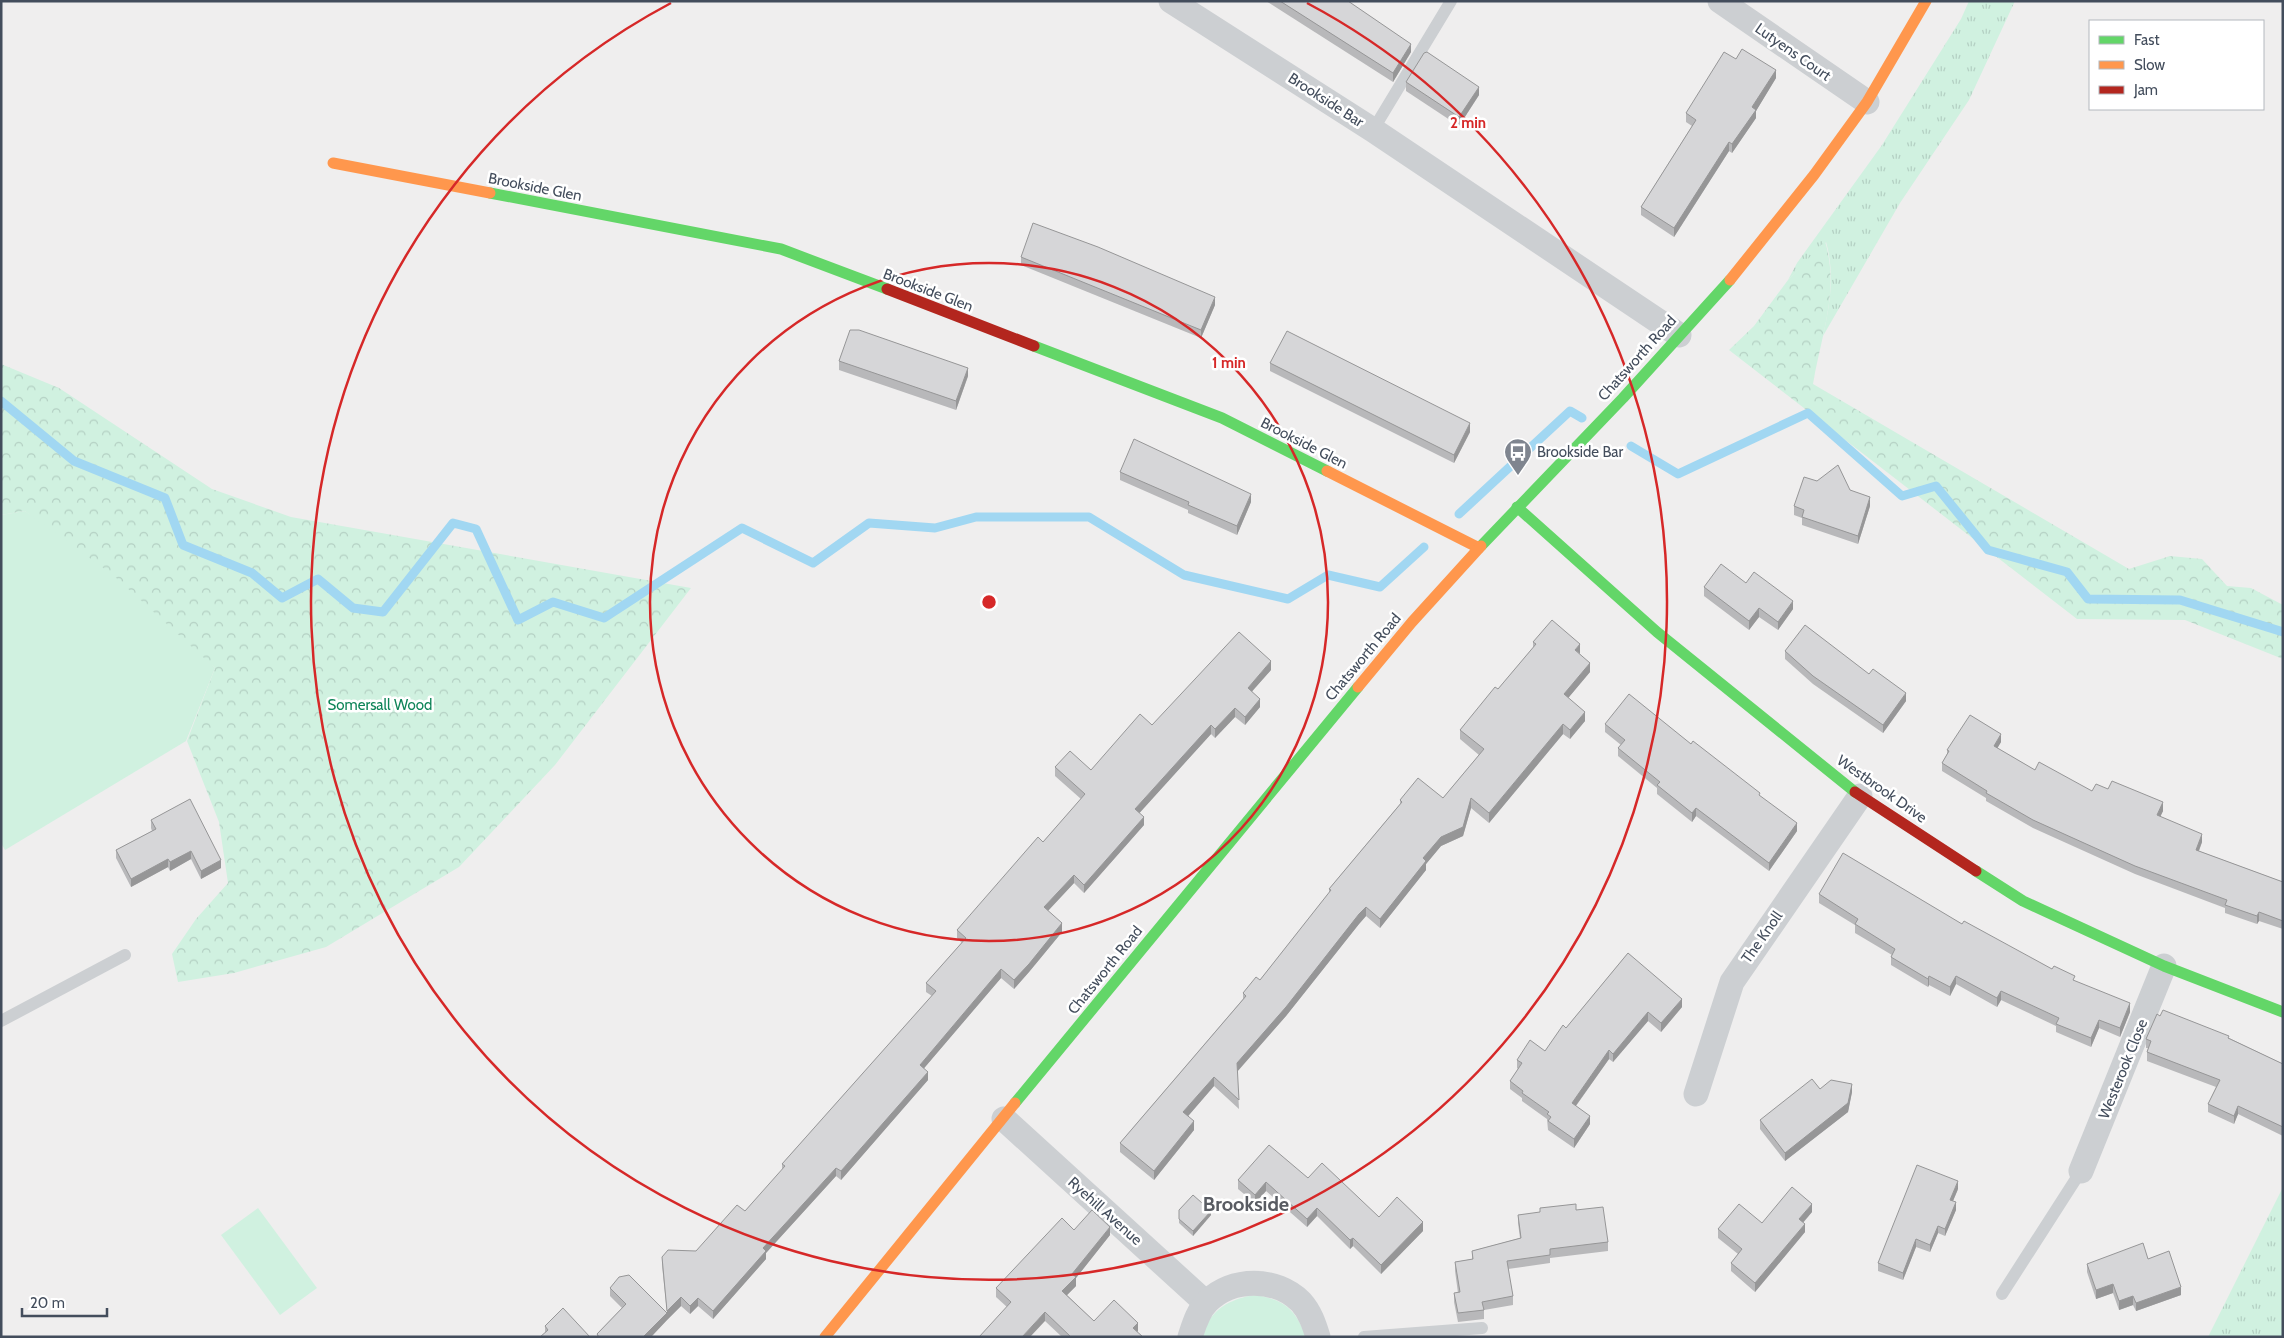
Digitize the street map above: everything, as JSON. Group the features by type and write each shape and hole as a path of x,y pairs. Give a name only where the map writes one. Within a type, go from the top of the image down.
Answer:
{"main road":[{"name":"Chatsworth Road","path":"825,1337 1306,748 1412,622 1746,262 1814,175 1867,102 1926,1"},
{"name":"Brookside Glen","path":"333,163 781,249 1222,418 1479,548"},
{"name":"Westbrook Drive","path":"1517,507 1657,632 1860,796 2023,901 2164,966 2283,1012"}],"street":[{"name":"Brookside Bar","path":"1171,1 1373,130 1679,335"},
{"name":"Lutyens Court","path":"1720,1 1867,102"},
{"name":"The Knoll","path":"1696,1094 1732,982 1860,796"},
{"name":"Westerook Close","path":"2081,1171 2164,966"},
{"name":"Ryehill Avenue","path":"1004,1120 1206,1303"},
{"path":"1190,1337 1195,1320 1206,1303 1224,1290 1238,1285 1265,1283 1284,1290 1301,1303 1313,1320 1318,1337"}],"lane":[{"path":"1373,130 1451,1"},
{"path":"1,1021 125,955"},
{"path":"2002,1294 2081,1171"},
{"path":"1364,1337 1482,1328"}],"green space":[{"path":"1969,1 2015,1 1969,100 1900,203 1823,336 1828,312 1831,277 1826,242 1788,280 1797,263 1882,145 1961,19"},
{"path":"1825,241 1831,278 1830,295 1813,384 2129,569 2170,556 2202,559 2227,586 2251,588 2283,605 2283,659 2185,620 2077,619 1729,350 1754,326 1788,280"},
{"name":"Somersall Wood","path":"1,364 59,388 212,489 291,517 691,588 555,765 459,867 326,947 234,973 178,982 172,954 196,919 228,883 219,822 187,741 215,668 25,511 1,515"},
{"path":"25,511 113,575 215,668 186,741 5,850 1,843 1,515"},
{"path":"2283,1187 2283,1337 2208,1337"},
{"path":"258,1208 317,1288 280,1315 221,1235"},
{"path":"1255,1295 1274,1300 1288,1307 1298,1319 1306,1337 1203,1337 1210,1319 1222,1307 1229,1302"}],"building":[{"path":"1280,1 1348,1 1411,44 1393,73"},
{"path":"1742,49 1776,70 1752,107 1756,110 1732,144 1729,142 1674,228 1641,207 1696,120 1686,113 1724,52 1736,59"},
{"path":"1427,52 1479,87 1459,117 1406,82 1424,53"},
{"path":"1033,223 1098,247 1215,297 1201,330 1021,257"},
{"path":"850,330 859,330 968,368 956,401 839,361"},
{"path":"1287,331 1470,423 1454,455 1270,363"},
{"path":"1134,439 1251,494 1237,526 1188,505 1189,502 1120,472"},
{"path":"1838,465 1850,490 1870,497 1858,536 1802,517 1804,510 1794,506 1804,477 1817,481"},
{"path":"1721,564 1746,583 1754,572 1793,601 1778,622 1759,608 1749,621 1704,587"},
{"path":"1552,620 1580,644 1575,650 1590,663 1564,694 1585,712 1570,730 1563,724 1489,813 1471,798 1463,827 1441,837 1423,858 1426,861 1380,919 1366,907 1359,914 1286,1007 1237,1063 1239,1100 1214,1077 1183,1112 1194,1121 1154,1171 1120,1143 1246,996 1243,993 1256,977 1260,980 1331,890 1329,889 1402,802 1400,800 1418,778 1443,798 1484,749 1460,730 1495,687 1498,689 1536,644 1533,642"},
{"path":"1805,625 1869,674 1873,669 1906,693 1883,725 1813,676 1785,651"},
{"path":"1239,632 1271,661 1248,688 1260,699 1245,717 1235,708 1215,729 1211,725 1135,809 1144,817 1084,885 1074,875 1044,907 1062,923 1029,964 1014,980 1001,969 920,1065 928,1072 841,1171 836,1168 763,1248 766,1251 713,1311 698,1298 690,1306 681,1297 667,1311 662,1257 668,1250 696,1251 737,1205 745,1211 785,1166 782,1164 936,991 926,983 966,938 957,930 1038,837 1043,842 1085,794 1055,767 1070,751 1091,770 1140,714 1152,725"},
{"path":"1629,694 1691,744 1693,741 1760,793 1759,795 1797,823 1769,863 1696,808 1692,813 1657,785 1660,782 1618,748 1625,740 1605,724"},
{"path":"1970,715 2001,734 1994,746 2035,770 2039,762 2092,791 2096,784 2108,789 2112,781 2163,802 2157,815 2202,834 2196,850 2283,882 2283,921 2259,912 2257,916 2225,905 2227,900 2135,866 2033,820 1986,793 1987,791 1942,763 1949,751 1947,750"},
{"path":"190,799 221,860 201,871 191,851 170,862 168,859 131,879 116,850 156,829 151,820"},
{"path":"1843,853 1962,924 1964,921 2052,969 2054,966 2075,976 2073,980 2130,1003 2120,1028 2099,1020 2091,1038 2056,1024 2059,1018 2001,991 1997,998 1956,976 1950,987 1929,976 1928,979 1891,957 1895,949 1855,924 1858,919 1819,894"},
{"path":"1628,953 1682,999 1661,1023 1648,1012 1613,1054 1609,1050 1572,1103 1590,1116 1574,1139 1548,1121 1551,1117 1547,1114 1549,1112 1522,1093 1523,1091 1510,1081 1522,1063 1517,1060 1530,1040 1545,1051 1563,1025 1566,1028"},
{"path":"2163,1010 2229,1036 2228,1038 2283,1064 2283,1127 2238,1106 2234,1116 2208,1104 2220,1080 2147,1052 2151,1041 2146,1039 2157,1014 2160,1016"},
{"path":"1812,1079 1820,1089 1831,1080 1852,1084 1848,1103 1785,1153 1760,1120"},
{"path":"1269,1145 1308,1178 1322,1163 1379,1217 1397,1197 1423,1222 1381,1265 1353,1238 1350,1240 1317,1208 1307,1219 1266,1182 1255,1195 1238,1180"},
{"path":"1917,1165 1958,1181 1950,1200 1956,1202 1945,1229 1938,1226 1930,1245 1916,1239 1903,1273 1878,1263"},
{"path":"1792,1187 1812,1204 1799,1219 1805,1224 1755,1283 1731,1263 1742,1249 1718,1229 1739,1204 1762,1223"},
{"path":"1193,1195 1211,1211 1193,1231 1179,1219 1179,1210"},
{"path":"1576,1204 1576,1210 1603,1207 1608,1242 1550,1249 1550,1255 1507,1261 1513,1296 1482,1302 1484,1310 1458,1313 1454,1293 1460,1292 1455,1262 1473,1259 1472,1251 1521,1238 1518,1215 1540,1212 1540,1208"},
{"path":"1092,1210 1110,1227 1072,1274 1076,1277 1062,1291 1094,1321 1114,1300 1138,1323 1133,1328 1143,1337 1071,1337 1045,1312 1022,1337 979,1337 1011,1302 996,1288 1062,1218 1074,1230"},
{"path":"2143,1243 2148,1259 2169,1251 2181,1287 2136,1303 2133,1296 2119,1301 2113,1284 2096,1290 2087,1264"},
{"path":"629,1275 667,1313 643,1337 599,1337 597,1334 626,1304 610,1288 619,1277"},
{"path":"563,1308 590,1337 540,1337 548,1330 545,1326"}],"waterway":[{"path":"1,401 74,461 165,498 183,545 252,573 282,598 318,579 353,608 383,612 453,523 476,529 518,620 553,602 604,618 742,528 813,563 869,523 935,528 976,517 1089,517 1184,575 1288,599 1328,575 1380,587 1424,547"},
{"path":"1459,514 1570,411 1582,418"},
{"path":"1631,446 1678,474 1808,413 1902,496 1936,486 1988,550 2067,572 2088,599 2180,600 2283,632"}],"traffic: fast":[{"path":"490,193 781,249 887,289"},
{"path":"1481,546 1623,398 1730,280"},
{"path":"1034,346 1222,418 1327,471"},
{"path":"1517,507 1657,632 1855,792"},
{"path":"1015,1103 1358,687"},
{"path":"1976,871 2023,901 2164,966 2283,1012"}],"traffic: slow":[{"path":"1730,280 1814,175 1867,102 1926,1"},
{"path":"333,163 490,193"},
{"path":"1327,471 1479,548"},
{"path":"1358,687 1412,622 1481,546"},
{"path":"825,1337 1015,1103"}],"traffic: jam":[{"path":"887,289 1034,346"},
{"path":"1855,792 1976,871"}],"place":[{"name":"Brookside Bar","path":"1518,476"}],"district":[{"name":"Brookside","path":"1246,1204"}]}
